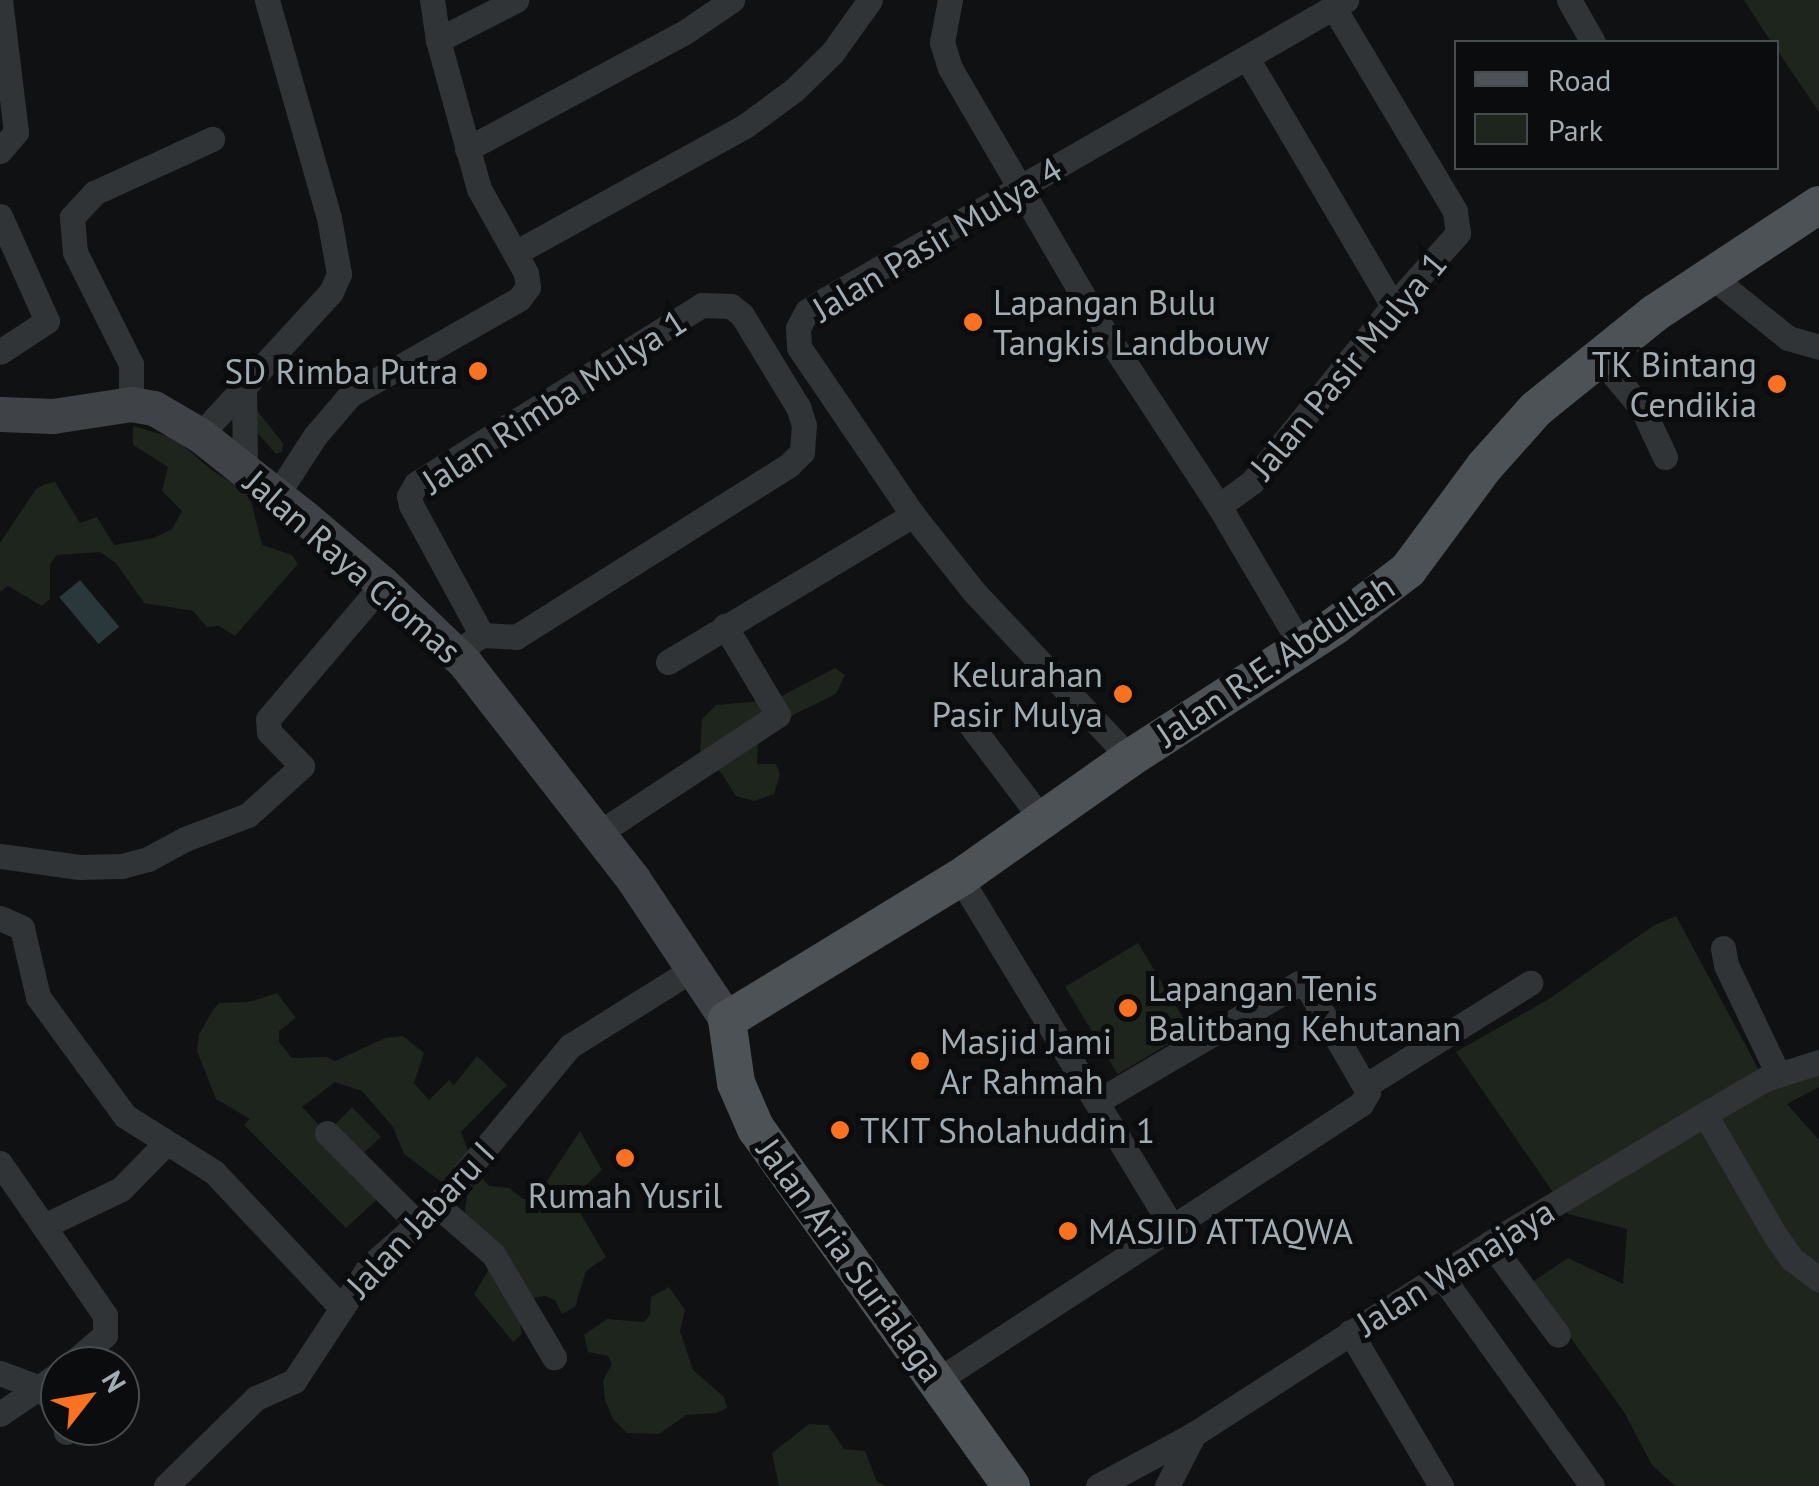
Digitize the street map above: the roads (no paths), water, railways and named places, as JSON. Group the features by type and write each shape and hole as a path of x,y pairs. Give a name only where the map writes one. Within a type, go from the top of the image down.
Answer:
{"main road":[{"name":"Jalan R.E. Abdullah","path":"727,1020 960,878 1130,758 1302,648 1408,570 1498,452 1536,410 1599,358 1724,267 1819,206"},
{"path":"0,414 53,416 131,404"},
{"name":"Jalan Raya Ciomas","path":"131,404 154,408 200,436 383,584 468,644 727,1020"},
{"name":"Jalan Aria Surialaga","path":"727,1020 736,1084 756,1130 1011,1486"}],"street":[{"path":"0,0 16,132 0,151"},
{"path":"200,436 331,292 340,265 267,0"},
{"path":"276,496 315,436 350,395 524,294 527,280 492,217 468,149 438,40 432,0"},
{"path":"438,40 516,0"},
{"path":"468,149 685,32 732,0"},
{"path":"515,254 775,105 832,53 870,0"},
{"name":"Jalan Pasir Mulya 1","path":"950,0 943,27 944,54 1102,328 1219,506 1302,648"},
{"path":"1569,0 1591,40"},
{"name":"Jalan Pasir Mulya 1","path":"1219,506 1252,482 1393,306 1454,238 1458,219 1340,4"},
{"name":"Jalan Pasir Mulya 4","path":"1130,758 974,593 914,514 799,346 798,328 807,312 826,300 1340,4"},
{"path":"1248,58 1393,306"},
{"path":"131,404 130,364 75,252 72,217 94,193 212,139"},
{"path":"0,216 48,321 0,352"},
{"path":"1724,267 1722,285 1788,338 1819,348"},
{"name":"Jalan Rimba Mulya 1","path":"702,305 732,306 742,315 798,407 804,424 802,452 516,636 468,644 411,505 409,496 416,484 702,305"},
{"path":"1599,358 1642,410 1666,457"},
{"path":"244,386 245,470"},
{"path":"668,662 914,514"},
{"path":"0,856 79,867 122,866 248,816 302,766 266,728 268,719 383,584"},
{"path":"599,833 778,714 724,626"},
{"path":"970,722 1044,822"},
{"path":"960,878 1172,1226"},
{"path":"0,918 22,928 38,996 88,1070 126,1116 166,1143 195,1156 214,1172 340,1306"},
{"path":"1723,948 1726,965 1778,1074"},
{"name":"Jalan Jabaru I","path":"166,1486 256,1398 294,1381 369,1267 425,1216 570,1046 693,969"},
{"path":"938,1380 1368,1096 1309,990 1299,983 1096,1102"},
{"path":"1364,1086 1530,984"},
{"name":"Jalan Wanajaya","path":"1098,1486 1194,1434 1490,1243 1705,1114 1778,1074 1819,1062"},
{"path":"1705,1114 1776,1235 1792,1258 1819,1280"},
{"path":"327,1133 425,1216 446,1213 493,1254 554,1357"},
{"path":"46,1225 121,1189 166,1143"},
{"path":"0,1163 105,1315 105,1335 92,1346"},
{"path":"1490,1243 1558,1335"},
{"path":"1442,1276 1592,1486"},
{"path":"1350,1332 1441,1486"},
{"path":"0,1373 40,1379"},
{"path":"0,1414 40,1388"},
{"path":"1166,1486 1194,1434"}],"place":[{"name":"Lapangan Bulu Tangkis Landbouw","path":"973,322"},
{"name":"SD Rimba Putra","path":"478,371"},
{"name":"TK Bintang Cendikia","path":"1777,384"},
{"name":"Kelurahan Pasir Mulya","path":"1123,694"},
{"name":"Lapangan Tenis Balitbang Kehutanan","path":"1128,1008"},
{"name":"Masjid Jami Ar Rahmah","path":"920,1061"},
{"name":"TKIT Sholahuddin 1","path":"840,1130"},
{"name":"Rumah Yusril","path":"625,1158"},
{"name":"MASJID ATTAQWA","path":"1068,1231"}]}
